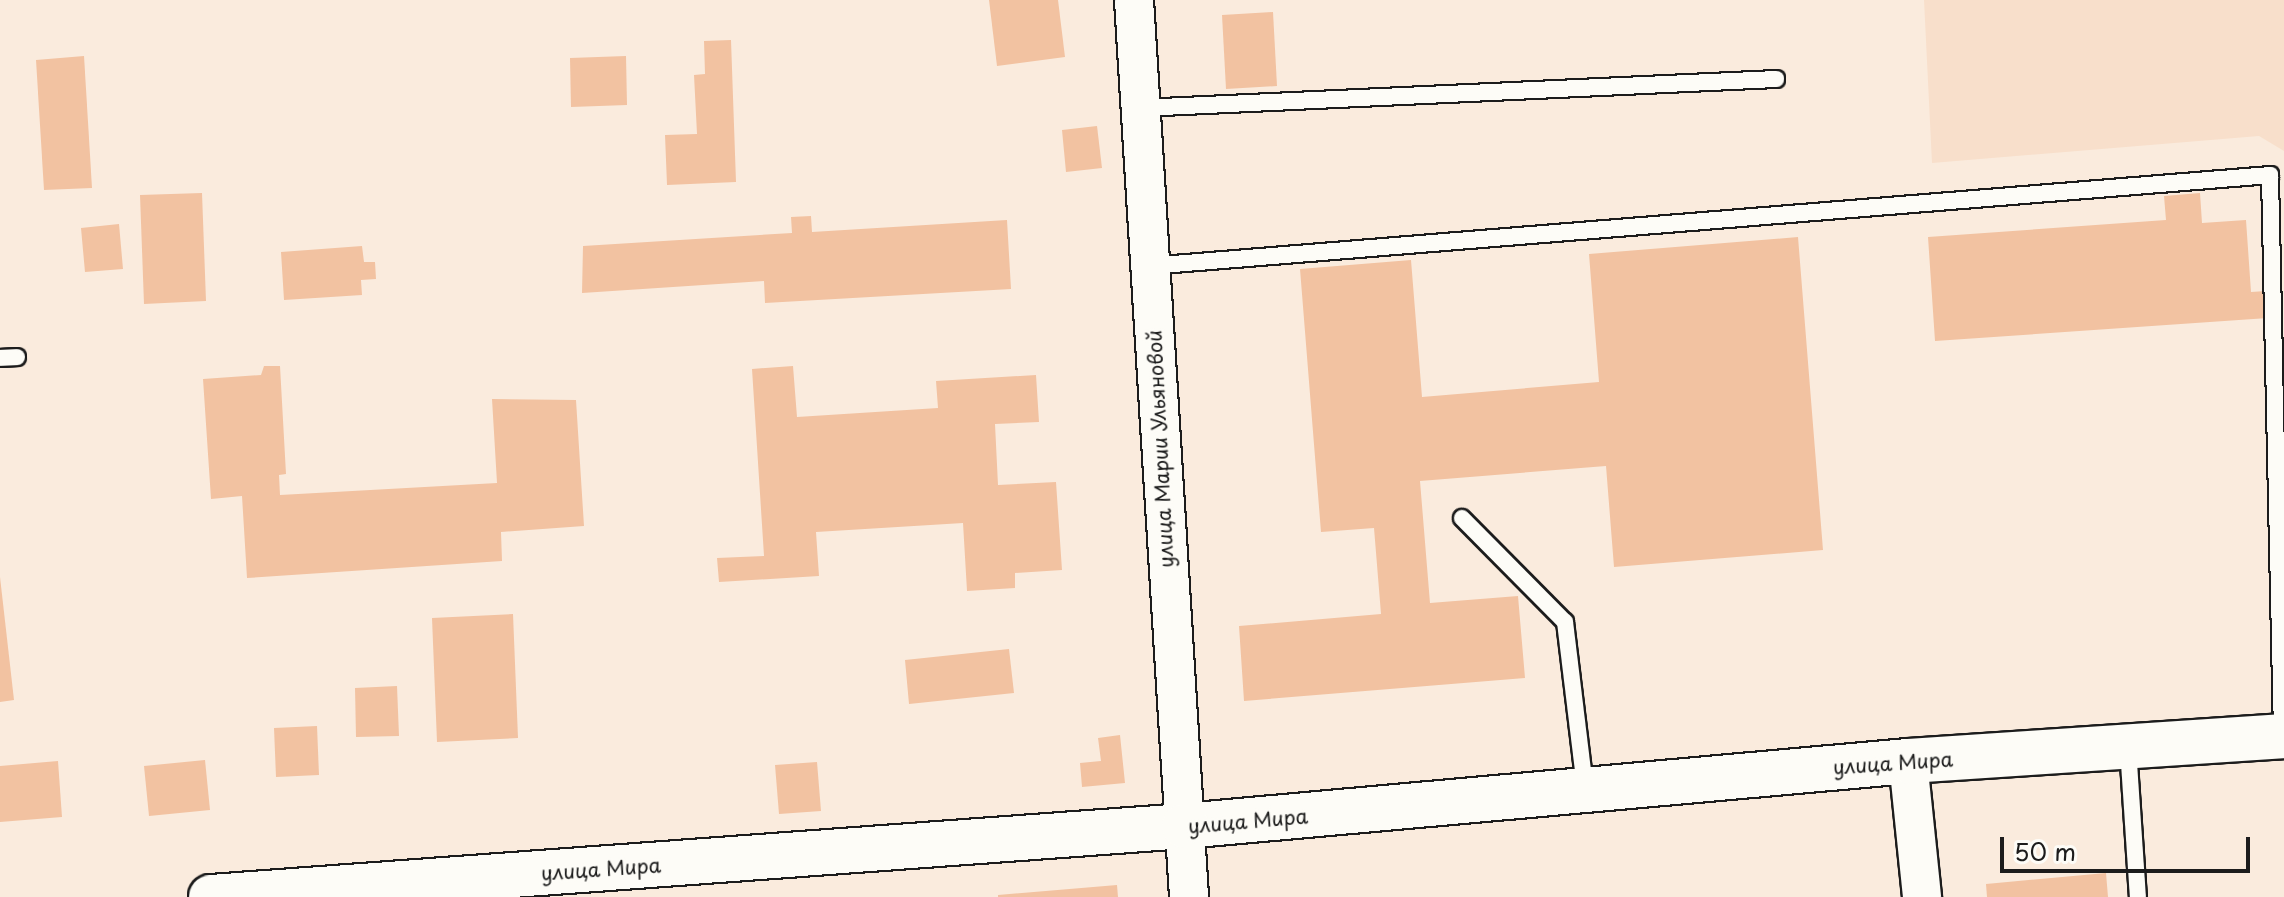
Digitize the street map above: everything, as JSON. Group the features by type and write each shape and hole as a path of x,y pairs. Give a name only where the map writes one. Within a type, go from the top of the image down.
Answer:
{"main road":[{"name":"улица Мира","path":"211,897 1184,826 1908,761 2283,736"}],"street":[{"name":"улица Марии Ульяновой","path":"1134,0 1189,897"},
{"path":"1908,761 1922,897"}],"lane":[{"path":"1140,108 1776,79"},
{"path":"1149,266 2270,175 2280,499 2283,736"},
{"path":"1462,518 1565,622 1585,790"},
{"path":"2128,748 2138,897"}],"shaded area":[{"path":"1924,0 2284,0 2284,151 2259,136 1932,163"}],"building":[{"path":"989,0 1058,0 1065,57 997,66"},
{"path":"1273,12 1277,86 1226,89 1222,15"},
{"path":"731,40 736,182 667,185 665,135 697,134 694,75 705,74 704,41"},
{"path":"84,56 92,188 44,190 36,60"},
{"path":"626,56 627,105 571,107 570,58"},
{"path":"1097,126 1102,168 1066,172 1062,130"},
{"path":"202,193 206,301 144,304 140,195"},
{"path":"2200,193 2202,223 2246,220 2251,292 2266,291 2268,318 1935,341 1928,237 2166,220 2164,196"},
{"path":"811,216 812,232 1007,220 1011,289 765,303 764,281 582,293 583,246 792,233 791,217"},
{"path":"119,224 123,269 85,272 81,228"},
{"path":"1798,237 1823,550 1614,567 1606,466 1420,481 1430,603 1518,596 1525,678 1244,701 1239,626 1381,614 1374,528 1321,532 1300,269 1411,260 1422,397 1599,382 1589,254"},
{"path":"362,246 364,262 375,262 376,279 361,280 362,295 284,300 281,252"},
{"path":"264,366 280,366 286,474 279,475 280,495 497,483 492,399 576,400 584,526 501,532 502,561 247,578 242,496 211,499 203,379 261,375"},
{"path":"793,366 797,417 938,408 936,381 1036,375 1039,422 995,424 998,485 1056,482 1062,570 1015,573 1015,588 967,591 963,523 816,532 819,576 719,582 717,558 764,556 752,369"},
{"path":"0,577 14,700 0,702"},
{"path":"513,614 518,738 437,742 432,618"},
{"path":"1009,649 1014,693 909,704 905,660"},
{"path":"397,686 399,736 356,737 355,688"},
{"path":"317,726 319,775 276,777 274,728"},
{"path":"1120,735 1125,783 1082,787 1080,763 1101,761 1098,738"},
{"path":"205,760 210,810 149,816 144,766"},
{"path":"58,761 62,817 0,822 0,766"},
{"path":"817,762 821,811 779,814 775,765"},
{"path":"2106,873 2108,897 1987,897 1986,884"},
{"path":"1117,885 1118,897 998,897 998,895"}]}
